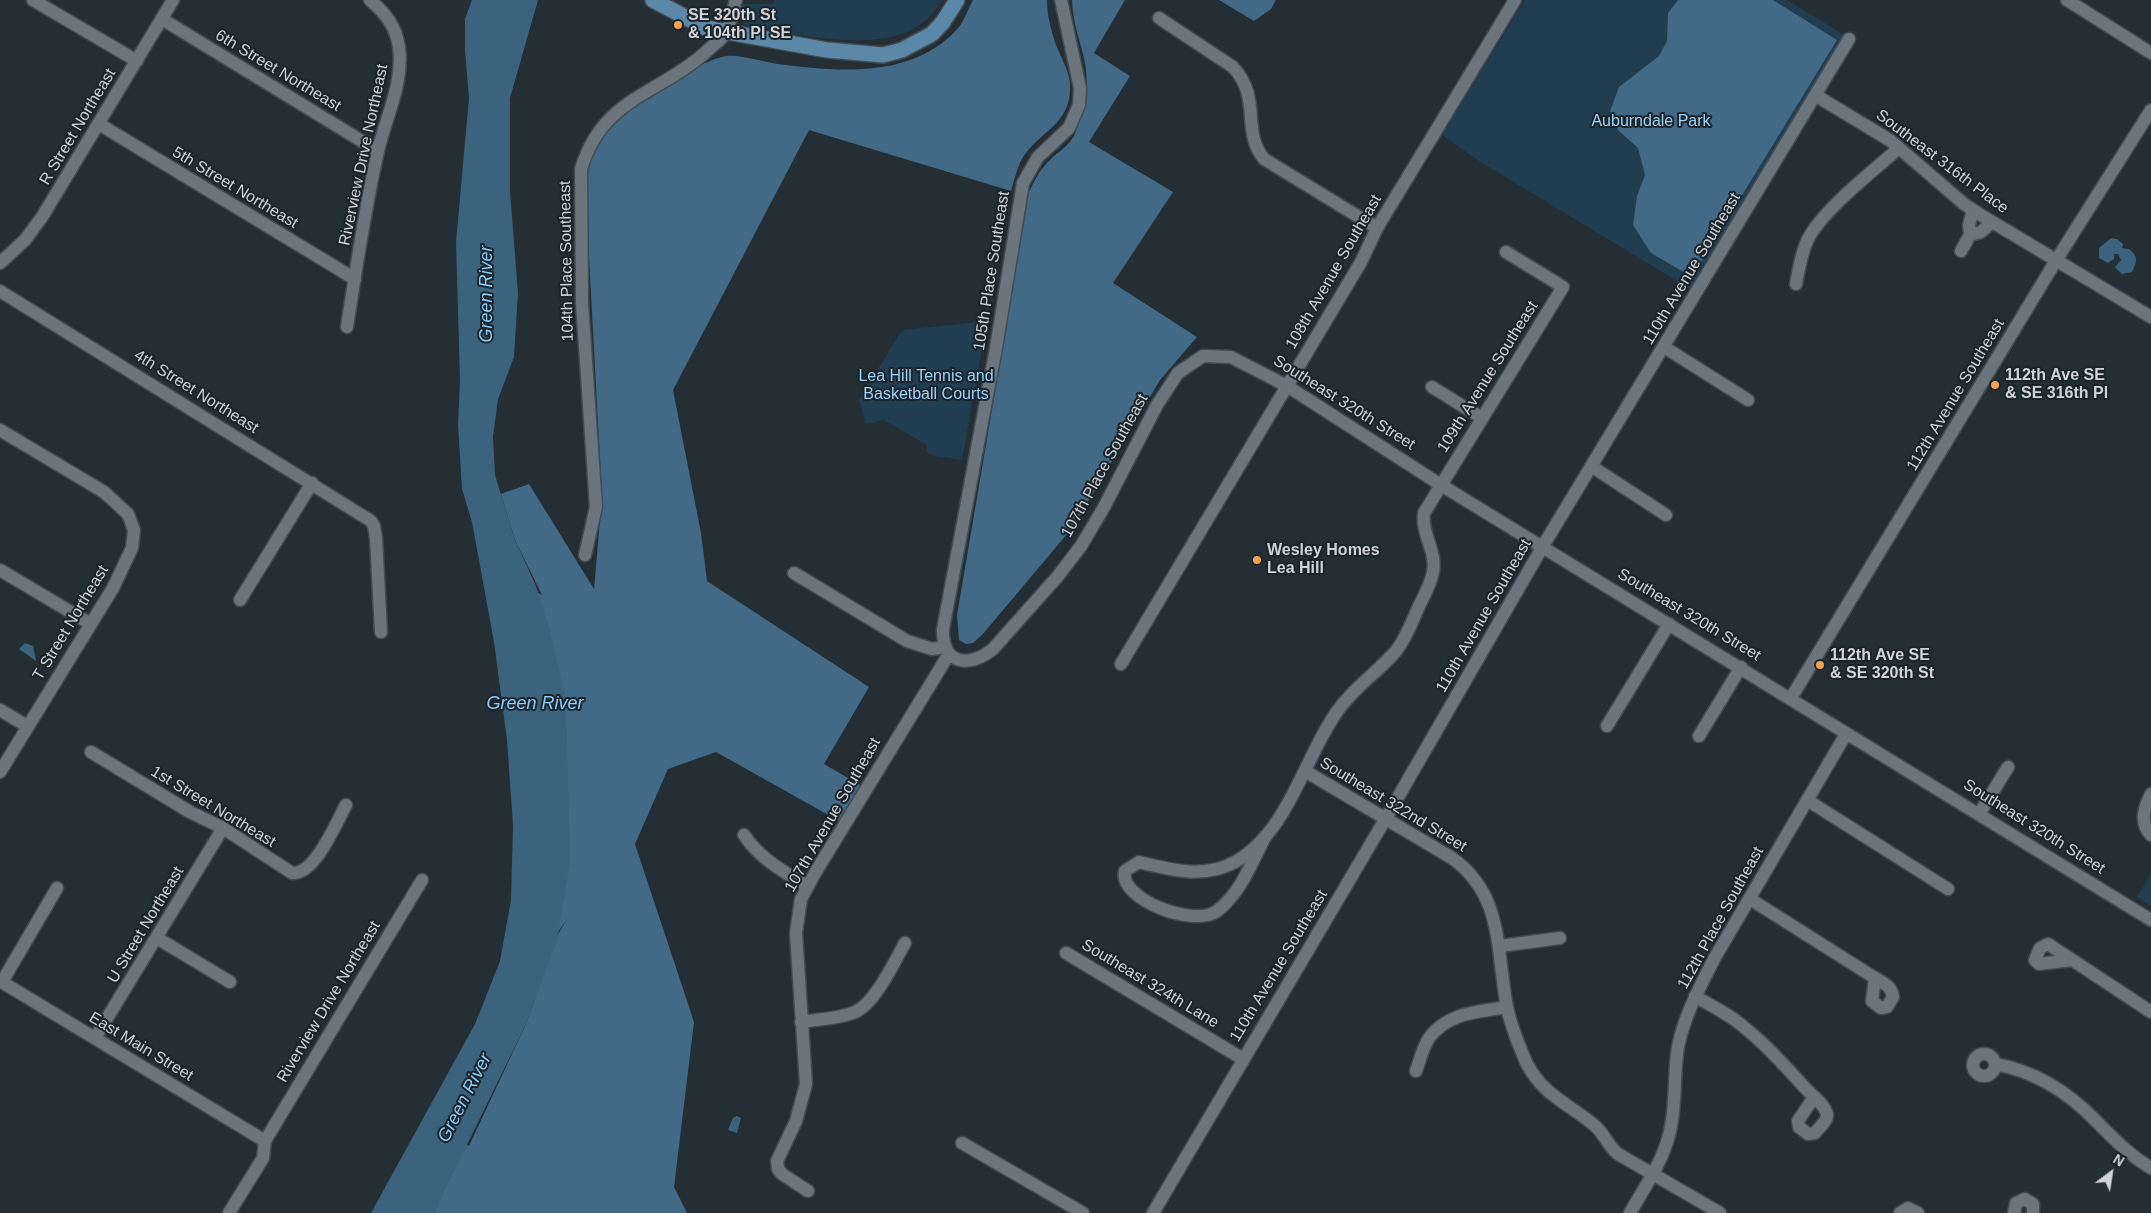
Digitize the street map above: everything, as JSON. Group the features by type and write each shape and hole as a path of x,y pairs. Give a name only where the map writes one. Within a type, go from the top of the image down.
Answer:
{"main road":[{"path":"653,0 706,28 827,50 883,55 902,50 932,34 943,22 957,0"}],"street":[{"path":"32,0 137,61"},
{"name":"R Street Northeast","path":"0,263 34,229 173,0"},
{"name":"Riverview Drive Northeast","path":"348,327 378,151 398,81 400,53 398,40 391,23 370,0"},
{"path":"726,32 736,0"},
{"name":"105th Place Southeast","path":"947,650 943,636 946,611 996,348 1020,194 1032,165 1069,128 1079,105 1080,88 1061,0"},
{"name":"108th Avenue Southeast","path":"1121,664 1515,0"},
{"path":"2067,0 2151,53"},
{"path":"1159,18 1233,67 1242,76 1251,102 1253,132 1258,151 1264,159 1378,228"},
{"name":"6th Street Northeast","path":"162,19 378,151"},
{"name":"104th Place Southeast","path":"585,554 596,507 582,304 582,169 588,149 607,121 638,96 693,64 726,32"},
{"name":"110th Avenue Southeast","path":"1153,1213 1386,818 1543,546 1848,40"},
{"name":"Southeast 316th Place","path":"1815,95 1876,131 1973,210 2057,259 2151,318"},
{"name":"112th Avenue Southeast","path":"1791,698 2057,259 2151,110"},
{"name":"5th Street Northeast","path":"99,124 355,279"},
{"path":"1796,284 1804,249 1814,229 1833,208 1899,148"},
{"path":"1962,251 1970,235 1970,220 1973,210"},
{"path":"1970,235 1982,232 1992,222"},
{"name":"109th Avenue Southeast","path":"1265,838 1235,862 1215,870 1188,872 1170,870 1139,862 1125,871 1123,878 1126,886 1163,910 1190,917 1206,916 1217,911 1239,886 1305,771 1322,735 1349,694 1387,660 1403,641 1433,572 1432,552 1424,530 1424,513 1563,287 1506,252"},
{"name":"4th Street Northeast","path":"0,291 312,483 373,524 376,538 380,632"},
{"path":"1664,347 1748,400"},
{"name":"107th Place Southeast","path":"794,573 907,641 932,649 947,650 962,661 972,662 982,658 1003,639 1058,576 1096,522 1167,387 1183,368 1203,356"},
{"name":"Southeast 320th Street","path":"1203,356 1231,357 1287,386 1441,485 2151,920"},
{"path":"1432,387 1482,418"},
{"name":"T Street Northeast","path":"0,430 104,492 128,514 132,522 134,538 124,567 0,772"},
{"path":"1591,466 1666,515"},
{"path":"240,600 312,483"},
{"path":"0,570 91,624"},
{"path":"1607,726 1669,624"},
{"name":"107th Avenue Southeast","path":"808,1191 780,1172 777,1160 796,1121 804,1092 805,1067 796,934 798,910 807,886 947,650"},
{"path":"1699,736 1740,667"},
{"path":"0,710 27,726"},
{"name":"112th Place Southeast","path":"1630,1213 1652,1173 1669,1135 1673,1118 1678,1048 1694,996 1846,734"},
{"name":"1st Street Northeast","path":"91,752 190,812 223,828 286,871 297,873 308,867 320,853 346,805"},
{"path":"1979,814 2008,767"},
{"name":"Southeast 322nd Street","path":"1305,771 1452,858 1471,874 1484,894 1491,910 1500,946 1507,1007 1523,1054 1543,1088 1596,1126 1609,1145 1618,1154 1720,1213"},
{"path":"2148,830 2144,812 2151,794"},
{"path":"1807,800 1948,889"},
{"name":"U Street Northeast","path":"95,1038 223,828"},
{"path":"744,835 754,851 769,863 807,886"},
{"name":"Riverview Drive Northeast","path":"229,1213 263,1158 264,1141 422,880"},
{"path":"1,982 57,888"},
{"path":"1750,899 1875,978"},
{"path":"157,938 230,982"},
{"path":"1500,946 1560,938"},
{"path":"801,1022 845,1015 860,1010 876,991 905,943"},
{"name":"Southeast 324th Lane","path":"1066,952 1243,1059"},
{"path":"2072,960 2151,1012"},
{"name":"East Main Street","path":"1,982 264,1141"},
{"path":"1694,996 1734,1019 1773,1052 1814,1097"},
{"path":"1416,1070 1428,1039 1444,1024 1458,1015 1507,1007"},
{"path":"1995,1064 2016,1068 2063,1092 2083,1108 2134,1158 2151,1168"},
{"path":"962,1143 1082,1213"},
{"path":"2014,1213 2016,1203 2025,1199 2033,1204 2033,1213"},
{"path":"1900,1213 1908,1208 1918,1213"}],"green space":[{"path":"774,0 941,0 926,20 906,33 881,39 854,40 825,38 748,26 743,21 741,13 743,4 772,4"},
{"path":"973,0 1047,0 1052,34 1070,84 1066,109 1060,119 1029,149 1022,159 1011,191 809,130 673,390 701,533 707,581 869,687 824,764 860,785 839,821 716,752 668,769 635,844 694,1022 674,1187 687,1213 396,1213 449,1134 469,1146 526,1024 558,934 567,919 526,978 521,583 542,595 515,540 501,494 529,484 594,589 602,497 586,202 588,172 597,144 619,119 636,105 675,79 712,60 731,56 802,67 851,70 898,64 920,56 941,44 959,27"},
{"path":"1072,0 1125,0 1094,53 1130,76 1089,142 1173,192 1113,283 1197,337 1160,380 1073,527 982,635 973,643 966,644 959,640 957,615 1029,192 1044,166 1074,136 1085,96 1086,67 1076,30"},
{"path":"1219,0 1276,0 1271,9 1254,21"},
{"name":"Auburndale Park","path":"1525,0 1787,0 1846,36 1692,290 1479,161 1442,135"},
{"path":"1678,0 1773,0 1837,40 1692,277 1651,253 1633,225 1637,196 1645,175 1638,148 1618,130 1610,111 1619,87 1659,56 1667,41 1668,13"},
{"name":"Lea Hill Tennis and Basketball Courts","path":"987,321 962,460 931,455 926,451 927,445 884,420 866,424 859,400 902,330"},
{"path":"2151,873 2151,906 2137,897"}],"water":[{"name":"Green River","path":"472,0 538,0 510,98 510,192 518,293 514,357 498,399 493,437 495,475 515,540 536,586 550,630 566,701 570,862 557,940 526,1024 442,1196 436,1213 371,1213 475,1024 500,961 511,900 513,825 507,740 494,642 472,522 462,489 458,425 460,380 456,242 469,98 465,51 465,19"},
{"path":"2111,238 2117,239 2123,244 2122,248 2129,249 2136,257 2132,272 2122,274 2115,267 2121,260 2118,254 2114,254 2114,259 2108,263 2099,258 2099,248"},
{"path":"25,643 33,646 36,661 19,649"},
{"path":"737,1116 741,1118 737,1133 728,1130 733,1118"}],"place":[{"name":"SE 320th St & 104th Pl SE","path":"678,25"},
{"name":"112th Ave SE & SE 316th Pl","path":"1995,385"},
{"name":"Wesley Homes Lea Hill","path":"1257,560"},
{"name":"112th Ave SE & SE 320th St","path":"1820,665"}]}
